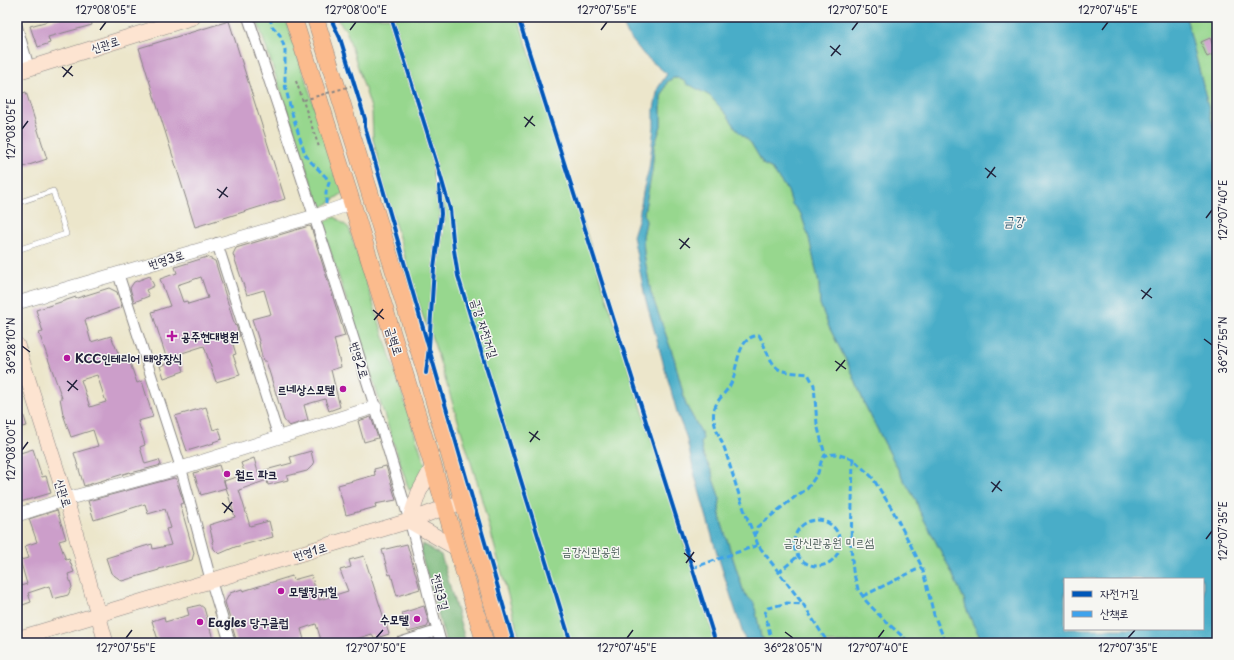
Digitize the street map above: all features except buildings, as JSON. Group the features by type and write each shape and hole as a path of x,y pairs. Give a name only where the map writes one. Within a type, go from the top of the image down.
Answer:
{"main road":[{"name":"신관로","path":"23,70 193,17"},
{"name":"금벽로","path":"293,17 446,507 485,643"},
{"name":"금벽로","path":"315,17 426,373 504,643"},
{"name":"신관로","path":"17,345 66,499 106,643"},
{"path":"433,466 419,492 409,521 458,549"},
{"name":"번영1로","path":"17,639 211,582 409,521 464,502"}],"street":[{"path":"248,17 315,216"},
{"path":"17,27 23,70"},
{"name":"번영3로","path":"17,303 315,216 352,203"},
{"name":"번영2로","path":"315,216 375,407"},
{"path":"217,244 279,438"},
{"path":"118,273 181,468 211,582 230,643"},
{"path":"17,515 66,499 181,468 375,407 409,521"},
{"name":"전막3길","path":"409,521 441,643"},
{"path":"399,643 437,631"}],"lane":[{"path":"391,17 438,167 440,214 434,268 426,373"},
{"path":"17,203 53,191 66,234 17,250"}],"path":[{"path":"296,80 304,100 317,143"},
{"path":"304,100 352,84 356,90"}],"green space":[{"path":"256,17 285,17 343,193 320,209"},
{"name":"금강신관공원","path":"335,17 518,17 716,643 521,643 477,482 434,343 422,314 378,167 379,162 373,140 372,111 346,30"},
{"path":"1186,17 1217,17 1217,142"},
{"name":"금강신관공원 미르섬","path":"673,78 678,78 687,82 710,96 728,116 738,131 751,143 764,165 771,168 788,191 792,204 801,214 809,238 815,265 819,284 820,304 829,327 850,368 865,405 902,477 916,500 919,510 948,565 964,599 973,624 983,643 765,643 765,640 761,637 754,603 744,593 721,521 719,509 720,499 712,472 703,455 701,432 686,405 674,358 651,293 644,254 643,236 646,222 644,213 652,171 654,147 661,126 661,97 667,82"},
{"path":"335,217 349,228 426,468 419,487 409,490 322,226 327,220"},
{"path":"423,544 441,555 466,643 446,643 420,550"}],"water":[{"name":"금강","path":"620,17 1186,17 1217,142 1217,643 983,643 973,624 964,599 948,565 919,510 916,500 902,477 865,405 850,368 829,327 820,304 819,284 815,265 809,238 801,214 792,204 788,191 771,168 764,165 751,143 738,131 728,116 710,96 690,85 687,85 686,82 678,78 673,78 667,82 661,97 661,126 654,147 652,171 644,213 646,222 643,236 644,254 651,293 674,358 686,405 703,438 701,443 703,455 712,472 720,499 719,509 721,521 744,593 754,603 761,637 765,640 765,643 746,643 716,550 695,476 686,436 678,416 645,297 633,236 639,217 644,187 649,169 654,127 654,109 658,88 667,74 644,55 628,35"}],"marked path":[{"path":"270,17 272,26 280,35 285,49 285,85 305,154 326,177 329,183 326,192 326,204"},
{"path":"755,537 724,448 715,427 713,416 715,406 733,380 740,353 748,339 759,335 769,356 775,366 779,369 783,371 808,374 814,385 817,424 825,455"},
{"path":"758,545 755,537 757,527 807,489 818,473 825,455 836,454 853,459 872,477 892,509 922,567 934,615 946,643"},
{"path":"853,459 851,546 853,571 858,589 866,601 884,620 910,643"},
{"path":"822,520 834,526 839,534 840,543 839,552 834,560 826,565 812,566 800,560 795,552 794,538 800,526 808,521 822,520"},
{"path":"692,568 758,545 803,604 828,643"},
{"path":"778,573 798,556"},
{"path":"863,596 922,567"},
{"path":"772,643 765,613 768,608 787,603 803,604"}],"cycle path":[{"path":"330,17 340,38 365,119 365,127 514,643"},
{"name":"금강 자전거길","path":"391,17 450,209 458,276 571,643"},
{"path":"518,17 716,643"},
{"path":"426,373 434,268 441,214 439,186"}],"place":[{"name":"공주현대병원","path":"172,336"},
{"name":"KCC인테리어 태양장식","path":"67,358"},
{"name":"르네상스모텔","path":"343,389"},
{"name":"월드 파크","path":"227,474"},
{"name":"모텔킹커힐","path":"281,591"},
{"name":"수모텔","path":"417,619"},
{"name":"Eagles 당구클럽","path":"200,622"}]}
